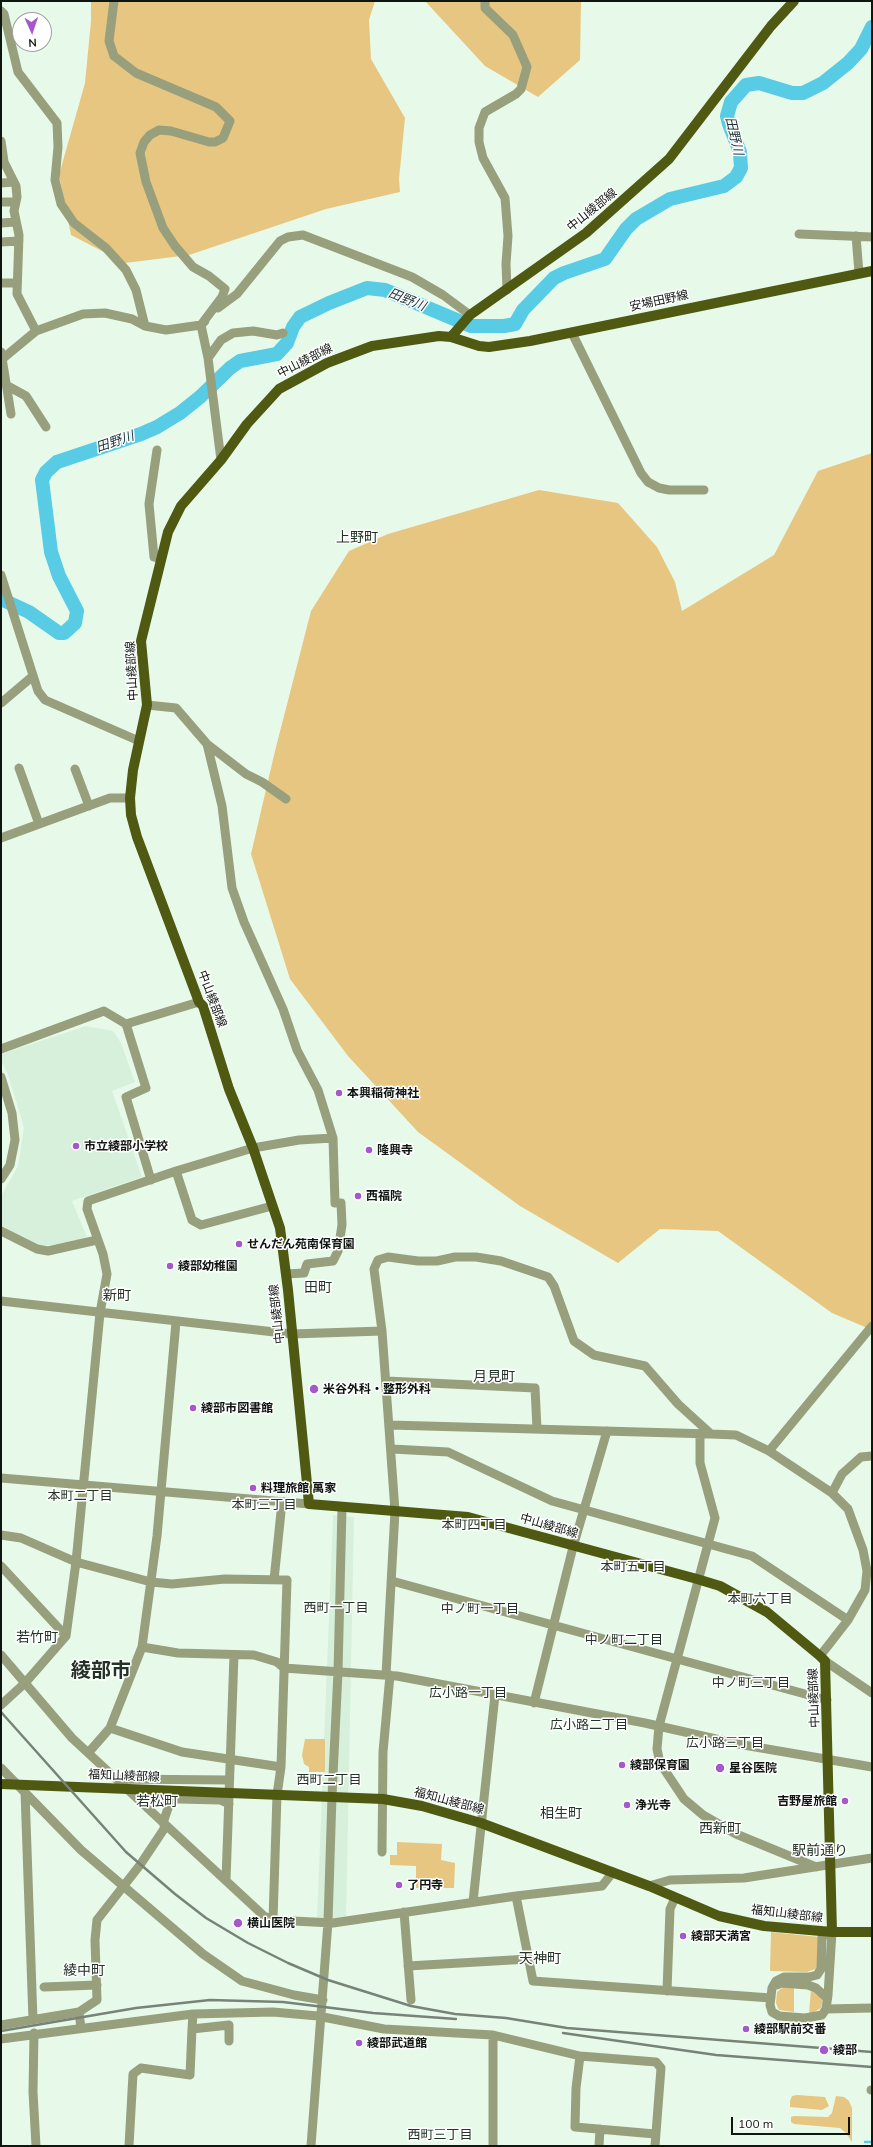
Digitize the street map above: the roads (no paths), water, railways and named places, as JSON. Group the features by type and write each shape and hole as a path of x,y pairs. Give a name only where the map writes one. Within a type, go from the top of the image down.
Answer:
{"main road":[{"name":"中山綾部線","path":"794,1 771,26 669,159 586,233 465,320 451,337 439,336 372,346 327,363 279,389 247,424 221,460 181,506 168,532 160,558 141,641 147,705 139,741 130,798 130,815 199,1002 204,1006 229,1089 253,1148 280,1228 309,1504 342,1508 468,1517 573,1547 720,1586 767,1612 823,1658 827,1700 832,1932"},
{"name":"安場田野線","path":"451,337 479,346 489,346 572,332 872,271"},
{"name":"福知山綾部線","path":"1,1784 229,1798 277,1795 383,1799 422,1806 481,1823 649,1886 719,1916 764,1926 832,1932 872,1932"}],"street":[{"path":"114,1 109,42 114,56 136,73 216,107 230,122 223,138 215,142 208,142 171,130 159,130 150,135 144,142 140,153 146,182 164,228 175,246 193,267 209,276 225,289 222,297 201,325 208,358 221,460"},
{"path":"485,1 485,8 512,35 527,67 520,89 516,94 485,112 479,128 479,142 483,158 504,198 508,236 506,264 507,290"},
{"path":"1,10 4,14 18,72 57,123 58,147 54,180 61,204 74,223 106,248 126,270 136,290 145,326"},
{"path":"1,141 3,162 14,182 17,197 14,211 19,241 17,294 36,330"},
{"path":"1,183 14,182"},
{"path":"1,202 16,202"},
{"path":"1,223 16,222"},
{"path":"799,234 872,236"},
{"path":"11,414 1,358 36,330 83,314 105,312 132,319 145,326 166,330 201,325 237,294 280,241 288,237 303,235 412,277 443,295 465,320"},
{"path":"856,236 859,273"},
{"path":"1,242 19,241"},
{"path":"1,283 17,283"},
{"path":"208,358 221,340 233,333 253,331 277,335 283,333"},
{"path":"572,332 641,473 648,482 659,488 669,490 704,490"},
{"path":"6,385 26,396 46,427"},
{"path":"157,450 149,504 154,557 160,558"},
{"path":"1,575 38,691 45,700 139,741"},
{"path":"1,702 33,676"},
{"path":"147,705 176,708 208,744 246,774 286,798"},
{"path":"208,744 222,806 232,888 244,922 283,1009 297,1050 318,1090 333,1138 335,1203 341,1203 342,1225 338,1251 333,1261 307,1264 304,1273 286,1274"},
{"path":"19,768 39,824"},
{"path":"75,769 89,806"},
{"path":"1,838 110,798 130,798"},
{"path":"126,1024 199,1002"},
{"path":"1,1049 104,1011 126,1024 146,1088 126,1097 151,1180"},
{"path":"1,1077 12,1113 16,1140 10,1165 1,1179"},
{"path":"1,1705 25,1683 66,1636 76,1562 100,1313 107,1274 103,1254 87,1209 88,1201 176,1171 253,1148 299,1140 333,1138"},
{"path":"176,1171 192,1220 201,1225 272,1206"},
{"path":"1,1231 37,1249 48,1251 97,1240"},
{"path":"382,1852 384,1752 395,1511 392,1449 382,1331 374,1269 378,1260 388,1257 418,1261 437,1261 455,1256 476,1257 501,1261 548,1277 554,1286 574,1341 594,1355 645,1366 678,1404 711,1434"},
{"path":"1,1301 292,1334 382,1331"},
{"path":"89,1752 110,1728 142,1647 151,1582 176,1322"},
{"path":"769,1451 872,1326"},
{"path":"386,1381 535,1388 536,1429"},
{"path":"390,1426 607,1431 700,1435 711,1434 736,1436 769,1451 832,1493 848,1509 863,1550 869,1580 848,1620 823,1658 872,1693"},
{"path":"534,1703 573,1547 607,1431"},
{"path":"700,1435 700,1463 715,1518 709,1543 697,1579 659,1726 657,1749 660,1763 684,1799 703,1815 736,1834 816,1867"},
{"path":"392,1449 448,1452 552,1501 752,1556 848,1620"},
{"path":"832,1493 842,1474 861,1457 872,1456"},
{"path":"1,1478 160,1493 309,1504"},
{"path":"274,1580 282,1502"},
{"path":"311,2146 322,2017 323,1978 328,1922 338,1672 342,1508"},
{"path":"1,1535 21,1538 76,1562 151,1582 172,1584 225,1579 287,1580 281,1767 277,1795 273,1920"},
{"path":"1,1566 66,1636"},
{"path":"392,1580 827,1700"},
{"path":"142,1647 178,1653 254,1655 277,1662 284,1668 388,1675 659,1726 738,1744 828,1758 872,1767"},
{"path":"1,1655 72,1738 89,1752 264,1916 273,1920 328,1922 516,1896 602,1886 613,1872"},
{"path":"226,1880 234,1655"},
{"path":"473,1902 494,1695"},
{"path":"110,1728 182,1752 230,1758 281,1767"},
{"path":"1,1768 81,1850 125,1885 203,1954 242,1981 294,1995 323,2000"},
{"path":"117,1779 230,1780"},
{"path":"25,1792 34,2020"},
{"path":"1,2026 79,2012 97,2000 95,1940 97,1920 125,1885 165,1824 169,1795 137,1798"},
{"path":"649,1886 670,1880 744,1878 831,1866 872,1858"},
{"path":"516,1896 533,1981 667,1991 771,1996"},
{"path":"667,1991 670,1909 675,1898"},
{"path":"404,1912 411,2000"},
{"path":"832,1932 826,2009 822,2015 811,2018 779,2016 770,2008 774,1984 784,1977 809,1977 817,1975 821,1968 822,1937 832,1932"},
{"path":"408,1966 528,1959"},
{"path":"771,1996 778,1984 781,1983 816,1988 828,1998"},
{"path":"44,1987 97,1985"},
{"path":"826,2009 872,2008"},
{"path":"79,2012 81,2028"},
{"path":"1,2039 34,2033 193,2014 273,2012 322,2017 384,2029 493,2035 580,2056 656,2062 661,2068 654,2146"},
{"path":"129,2146 133,2074 141,2068 190,2075 193,2014"},
{"path":"192,2029 229,2025 229,2041"},
{"path":"34,2033 36,2146"},
{"path":"493,2035 493,2146"},
{"path":"580,2056 576,2088 575,2127 655,2134"},
{"path":"599,2146 600,2129"}],"waterway":[{"name":"田野川","path":"1,599 29,612 59,633 64,633 75,623 77,611 59,576 51,552 42,480 46,472 57,462 141,434 157,427 180,413 200,397 230,368 240,361 277,354 287,343 293,327 300,317 329,303 367,288 385,290 471,326 504,326 515,324 523,310 554,278 605,259 626,229 636,219 670,199 724,186 736,177 741,168 740,152 727,116 731,102 746,85 759,83 792,93 803,93 823,83 848,63 861,49 872,27"},
{"path":"865,2142 872,2142"}],"railway":[{"path":"1,1712 126,1852 175,1894 206,1918 248,1943 288,1963 328,1980 411,2006 455,2014 506,2018 567,2028 872,2052"},
{"path":"1,2031 136,2008 210,2000 283,2002 373,2013 456,2019"},
{"path":"563,2033 716,2055 872,2067"}],"place":[{"name":"本興稲荷神社","path":"339,1093"},
{"name":"市立綾部小学校","path":"76,1146"},
{"name":"隆興寺","path":"369,1150"},
{"name":"西福院","path":"358,1196"},
{"name":"せんだん苑南保育園","path":"239,1244"},
{"name":"綾部幼稚園","path":"170,1266"},
{"name":"米谷外科・整形外科","path":"314,1389"},
{"name":"綾部市図書館","path":"193,1408"},
{"name":"料理旅館 萬家","path":"253,1488"},
{"name":"綾部保育園","path":"622,1765"},
{"name":"星谷医院","path":"720,1768"},
{"name":"吉野屋旅館","path":"845,1801"},
{"name":"浄光寺","path":"627,1805"},
{"name":"了円寺","path":"399,1885"},
{"name":"横山医院","path":"238,1923"},
{"name":"綾部天満宮","path":"683,1936"},
{"name":"綾部駅前交番","path":"746,2029"},
{"name":"綾部武道館","path":"359,2043"},
{"name":"綾部","path":"824,2050"}],"district":[{"name":"上野町","path":"357,538"},
{"name":"田町","path":"318,1288"},
{"name":"新町","path":"117,1296"},
{"name":"月見町","path":"494,1377"},
{"name":"本町二丁目","path":"80,1496"},
{"name":"本町三丁目","path":"264,1505"},
{"name":"本町四丁目","path":"474,1525"},
{"name":"本町五丁目","path":"633,1567"},
{"name":"本町六丁目","path":"760,1599"},
{"name":"西町一丁目","path":"336,1608"},
{"name":"中ノ町一丁目","path":"480,1609"},
{"name":"若竹町","path":"37,1638"},
{"name":"中ノ町二丁目","path":"624,1640"},
{"name":"綾部市","path":"101,1671"},
{"name":"中ノ町三丁目","path":"751,1683"},
{"name":"広小路一丁目","path":"468,1693"},
{"name":"広小路二丁目","path":"589,1725"},
{"name":"広小路三丁目","path":"725,1743"},
{"name":"西町二丁目","path":"329,1780"},
{"name":"若松町","path":"157,1802"},
{"name":"相生町","path":"561,1814"},
{"name":"西新町","path":"720,1829"},
{"name":"駅前通り","path":"820,1851"},
{"name":"天神町","path":"540,1959"},
{"name":"綾中町","path":"84,1971"},
{"name":"西町三丁目","path":"440,2135"}]}
